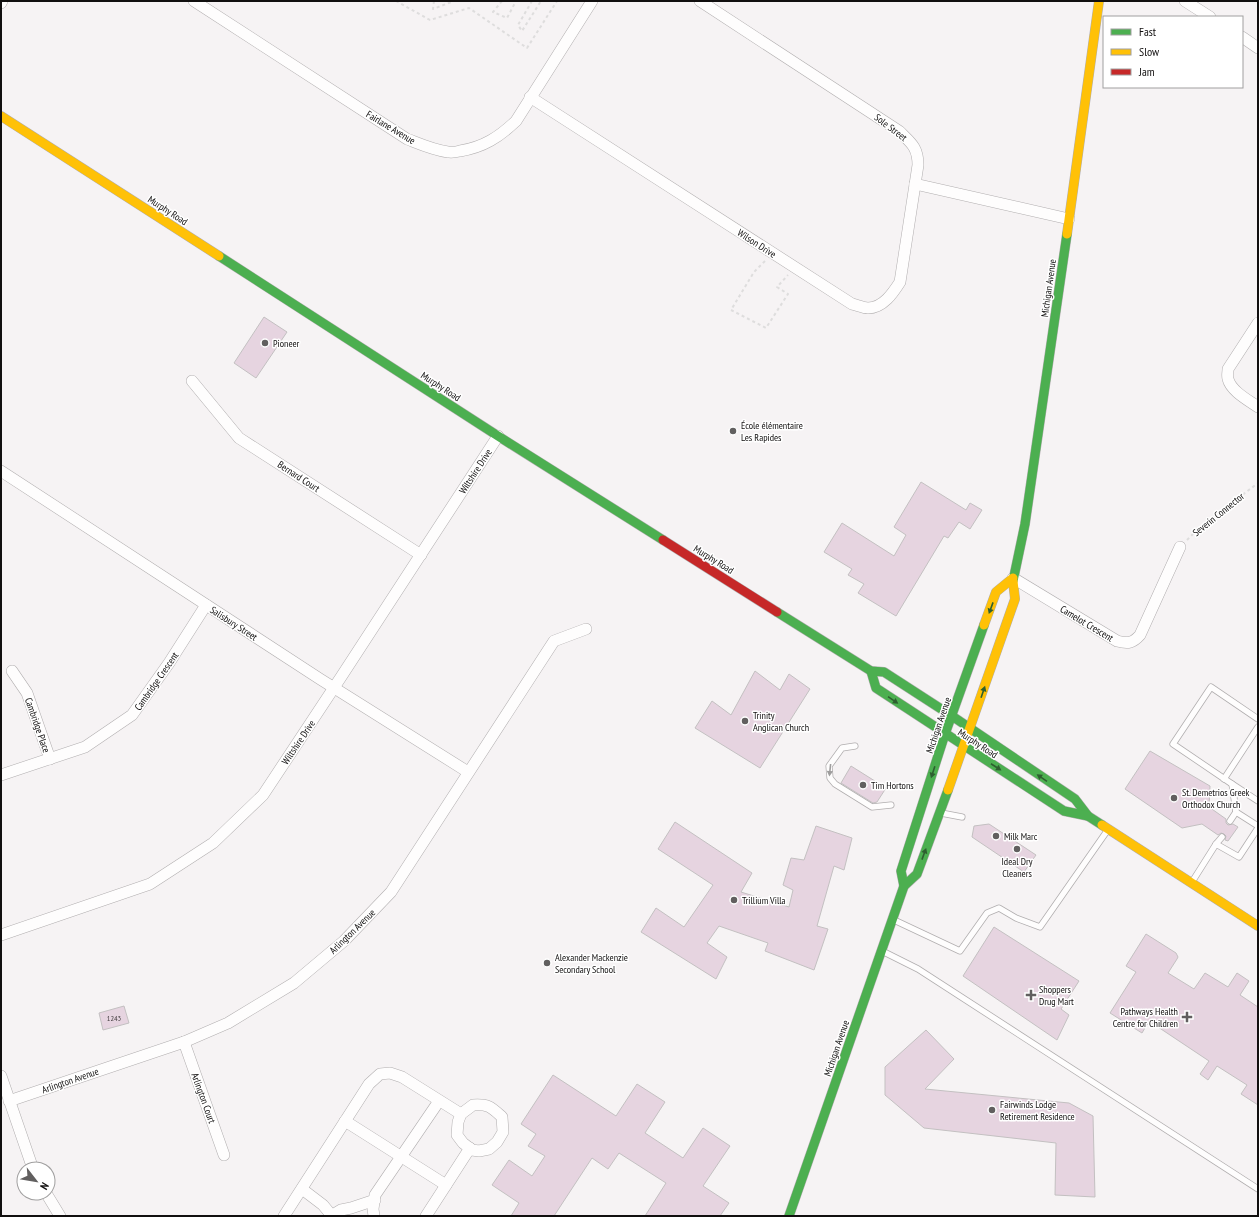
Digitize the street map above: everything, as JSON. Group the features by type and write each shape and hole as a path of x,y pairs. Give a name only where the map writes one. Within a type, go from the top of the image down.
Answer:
{"street":[{"name":"Fairlane Avenue","path":"194,1 205,4 407,138 423,146 449,153 488,143 501,135 516,121 592,1"},
{"name":"Sole Street","path":"700,1 899,131 914,146 918,154 915,184"},
{"name":"Michigan Avenue","path":"789,1216 904,886 917,874 970,729 1014,599 1013,578 1025,524 1099,1"},
{"path":"1185,1 1208,16"},
{"path":"1243,38 1258,48"},
{"name":"Wilson Drive","path":"530,97 852,304 869,308 880,304 892,294 900,282 915,184"},
{"name":"Murphy Road","path":"1,116 498,436 871,671 884,672 1075,799 1088,816 1258,926"},
{"path":"915,184 1069,219"},
{"path":"1258,322 1228,369 1228,378 1231,386 1238,393 1258,407"},
{"name":"Bernard Court","path":"192,381 239,438 420,555"},
{"name":"Wiltshire Drive","path":"1,935 150,884 213,843 263,795 498,436"},
{"name":"Salisbury Street","path":"1,471 334,688 468,772"},
{"name":"Camelot Crescent","path":"1013,578 1117,641 1125,644 1134,642 1140,635 1180,547"},
{"name":"Michigan Avenue","path":"904,886 901,871 945,734 996,592 1013,578"},
{"name":"Cambridge Crescent","path":"1,776 85,747 132,715 169,663 206,605"},
{"name":"Arlington Avenue","path":"9,1101 184,1042 228,1023 294,983 344,941 391,892 554,641 586,629"},
{"name":"Cambridge Place","path":"12,671 27,693 50,759"},
{"name":"Murphy Road","path":"871,671 876,688 1064,811 1088,816"},
{"name":"Arlington Court","path":"184,1042 224,1155"},
{"path":"284,1216 368,1084 380,1074 402,1076 461,1114"},
{"path":"1,1076 30,1161"},
{"path":"374,1216 373,1209 375,1195 439,1101"},
{"path":"486,1104 494,1109 502,1117 502,1132 497,1142 489,1148 479,1152 463,1143 458,1135 458,1122 461,1114 473,1105 486,1104"},
{"path":"345,1121 446,1185"},
{"path":"426,1216 470,1148"},
{"path":"302,1189 333,1216 341,1210 375,1200"},
{"path":"51,1201 60,1216"}],"lane":[{"path":"1258,719 1211,687 1173,744 1258,801"},
{"path":"1224,779 1258,726"},
{"path":"855,746 842,748 830,766 830,778 835,784 872,807 892,805"},
{"path":"1230,822 1236,812 1232,784"},
{"path":"1216,844 1239,857 1258,827 1236,812"},
{"path":"939,813 962,817"},
{"path":"892,920 960,951 987,913 999,908 1016,918 1040,927 1108,829"},
{"path":"1191,883 1222,837"},
{"path":"882,951 918,969 1258,1189"}],"path":[{"path":"396,1 430,20 468,8 527,48 556,1"},
{"path":"434,1 433,9 454,1"},
{"path":"502,1 493,12 507,18 516,1"},
{"path":"532,1 518,25 522,31 541,1"},
{"path":"774,254 754,272 731,310 766,328 788,294 778,287 794,267"},
{"name":"Severin Connector","path":"1180,547 1199,528 1258,483"}],"building":[{"path":"264,317 287,332 256,378 234,363"},
{"path":"921,482 966,510 970,503 982,510 970,529 959,522 948,538 944,536 896,616 858,593 864,584 848,575 852,569 824,552 842,523 894,556 906,535 894,527"},
{"name":"Trinity Anglican Church","path":"755,671 780,690 789,674 810,689 760,768 695,728 712,701 731,715"},
{"name":"St. Demetrios Greek Orthodox Church","path":"1150,751 1210,786 1209,807 1226,819 1226,823 1228,825 1233,824 1238,827 1228,841 1225,840 1226,836 1224,834 1221,833 1218,835 1202,824 1182,828 1125,789"},
{"name":"Tim Hortons","path":"851,766 886,788 877,802 873,803 841,783"},
{"name":"Trillium Villa","path":"675,822 752,873 741,892 789,907 793,890 783,885 791,858 804,860 816,826 852,838 844,870 834,866 817,926 828,929 814,970 765,951 768,943 719,926 707,943 727,957 716,979 641,932 656,908 684,927 713,885 658,849"},
{"path":"989,824 1036,855 1024,872 972,837 974,826"},
{"name":"Shoppers Drug Mart","path":"994,927 1079,981 1061,1009 1069,1015 1057,1040 963,976"},
{"name":"Pathways Health Centre for Children","path":"1146,934 1176,953 1178,957 1168,973 1194,989 1205,973 1228,987 1237,973 1249,981 1240,995 1258,1007 1258,1105 1241,1094 1247,1085 1217,1066 1208,1080 1200,1074 1209,1061 1149,1021 1142,1033 1110,1013 1136,972 1126,966"},
{"path":"124,1006 129,1023 103,1030 99,1013"},
{"name":"Fairwinds Lodge Retirement Residence","path":"926,1030 954,1059 925,1089 1069,1103 1093,1116 1095,1197 1055,1195 1056,1143 924,1128 885,1095 885,1067"},
{"path":"553,1075 616,1116 637,1084 665,1102 645,1133 683,1158 703,1128 730,1146 703,1186 729,1203 720,1216 645,1216 666,1183 619,1153 608,1169 592,1158 554,1216 511,1216 519,1203 492,1185 509,1160 532,1176 545,1156 528,1146 536,1134 521,1124"}],"traffic: fast":[{"path":"1013,581 1025,524 1067,234"},
{"path":"219,256 498,436 663,540"},
{"path":"777,612 871,671 884,672 952,716 1075,799 1088,816 1102,825"},
{"path":"904,886 901,871 945,734 984,625"},
{"path":"871,671 876,688 1064,811 1088,816"},
{"path":"789,1216 904,886 917,874 948,790"}],"traffic: slow":[{"path":"1067,234 1099,1"},
{"path":"1,116 219,256"},
{"path":"984,625 996,592 1013,578"},
{"path":"948,790 1015,599 1013,581"},
{"path":"1102,825 1258,926"}],"traffic: jam":[{"path":"663,540 777,612"}],"place":[{"name":"Pioneer","path":"265,343"},
{"name":"École élémentaire Les Rapides","path":"733,431"},
{"name":"Trinity Anglican Church","path":"745,721"},
{"name":"Tim Hortons","path":"863,785"},
{"name":"St. Demetrios Greek Orthodox Church","path":"1174,798"},
{"name":"Milk Marc","path":"996,836"},
{"name":"Ideal Dry Cleaners","path":"1017,849"},
{"name":"Trillium Villa","path":"734,900"},
{"name":"Alexander Mackenzie Secondary School","path":"547,963"},
{"name":"Shoppers Drug Mart","path":"1031,995"},
{"name":"Pathways Health Centre for Children","path":"1187,1017"},
{"name":"Fairwinds Lodge Retirement Residence","path":"992,1110"}]}
